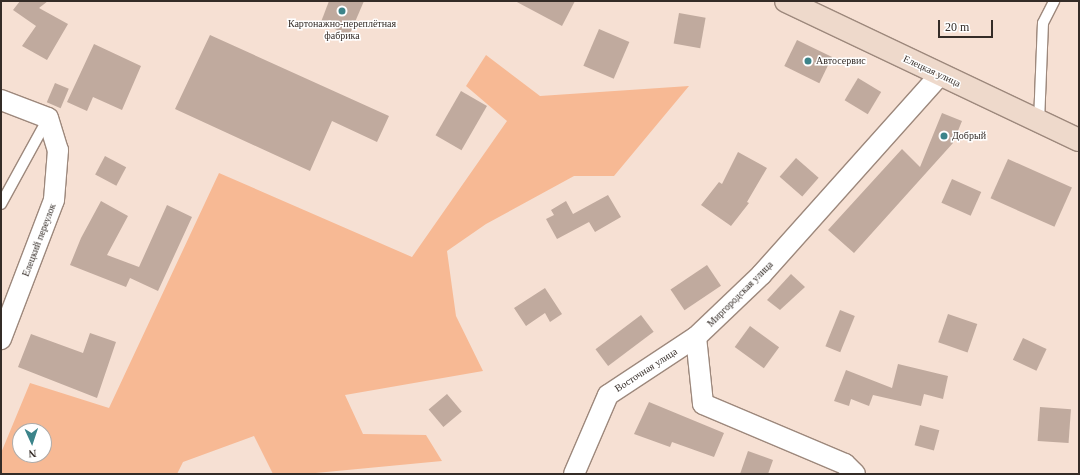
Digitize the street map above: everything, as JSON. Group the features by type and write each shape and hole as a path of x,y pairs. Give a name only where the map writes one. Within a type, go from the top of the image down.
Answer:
{"main road":[{"name":"Елецкая улица","path":"786,1 1079,140"}],"street":[{"name":"Миргородская улица","path":"696,337 761,275 940,75"},
{"path":"1,100 48,118"},
{"name":"Елецкий переулок","path":"1,339 54,200 58,150 48,118"},
{"name":"Восточная улица","path":"574,474 608,396 696,337"},
{"path":"696,337 703,404 846,464 855,474"}],"lane":[{"path":"1039,122 1043,23 1054,1"},
{"path":"1,204 48,118"}],"shaded area":[{"path":"486,55 540,96 689,86 614,176 574,176 486,224 447,251 456,316 483,371 345,395 363,434 426,435 442,461 305,474 273,474 254,436 183,462 177,474 1,474 1,453 12,426 12,463 52,463 52,423 13,423 30,383 109,408 219,173 412,257 507,121 466,86"}],"building":[{"path":"20,1 48,1 39,8 68,24 47,60 22,46 36,26 13,10"},
{"name":"Картонажно-переплётная фабрика","path":"329,1 364,1 349,36 321,22"},
{"path":"515,1 575,1 562,26"},
{"path":"679,13 706,18 700,48 674,44"},
{"path":"599,29 629,42 614,79 583,66"},
{"path":"210,35 389,116 377,142 332,121 310,171 175,109"},
{"name":"Автосервис","path":"797,40 832,57 819,83 784,66"},
{"path":"94,44 141,66 122,110 93,97 87,111 67,102"},
{"path":"858,78 881,92 868,114 845,100"},
{"path":"55,83 69,89 61,108 47,102"},
{"path":"461,91 487,106 461,150 436,135"},
{"path":"942,113 962,121 953,143 854,253 828,230 902,149 920,167"},
{"path":"738,152 767,168 747,202 749,203 731,226 701,205 719,182 722,184"},
{"path":"105,156 126,167 116,186 95,175"},
{"path":"796,158 819,178 802,197 780,177"},
{"path":"1008,159 1072,187 1054,227 991,198"},
{"path":"952,179 981,192 971,216 941,203"},
{"path":"608,195 621,217 595,232 589,222 557,239 546,219 554,215 551,210 566,201 573,214"},
{"path":"101,201 128,216 107,255 139,267 167,205 192,217 158,291 130,278 126,287 70,265 81,238"},
{"path":"707,265 721,286 685,310 671,290"},
{"path":"791,274 805,287 780,310 767,300"},
{"path":"545,288 562,314 550,322 545,313 526,326 514,308"},
{"path":"840,310 855,316 840,352 825,346"},
{"path":"948,314 977,324 968,352 938,342"},
{"path":"641,315 654,332 608,366 595,349"},
{"path":"750,326 779,347 764,368 735,347"},
{"path":"90,333 116,342 97,398 18,367 31,334 83,353"},
{"path":"1023,338 1047,349 1036,371 1013,360"},
{"path":"898,364 948,376 943,399 924,394 921,406 873,395 869,406 851,399 849,406 834,401 846,370 892,388"},
{"path":"447,394 462,412 443,427 429,409"},
{"path":"649,402 724,433 714,457 672,442 670,447 634,434"},
{"path":"1040,407 1071,409 1069,443 1038,441"},
{"path":"920,425 939,430 934,450 915,445"},
{"path":"748,451 773,460 768,474 740,474"}],"place":[{"name":"Картонажно-переплётная фабрика","path":"342,11"},
{"name":"Автосервис","path":"808,61"},
{"name":"Добрый","path":"944,136"}]}
